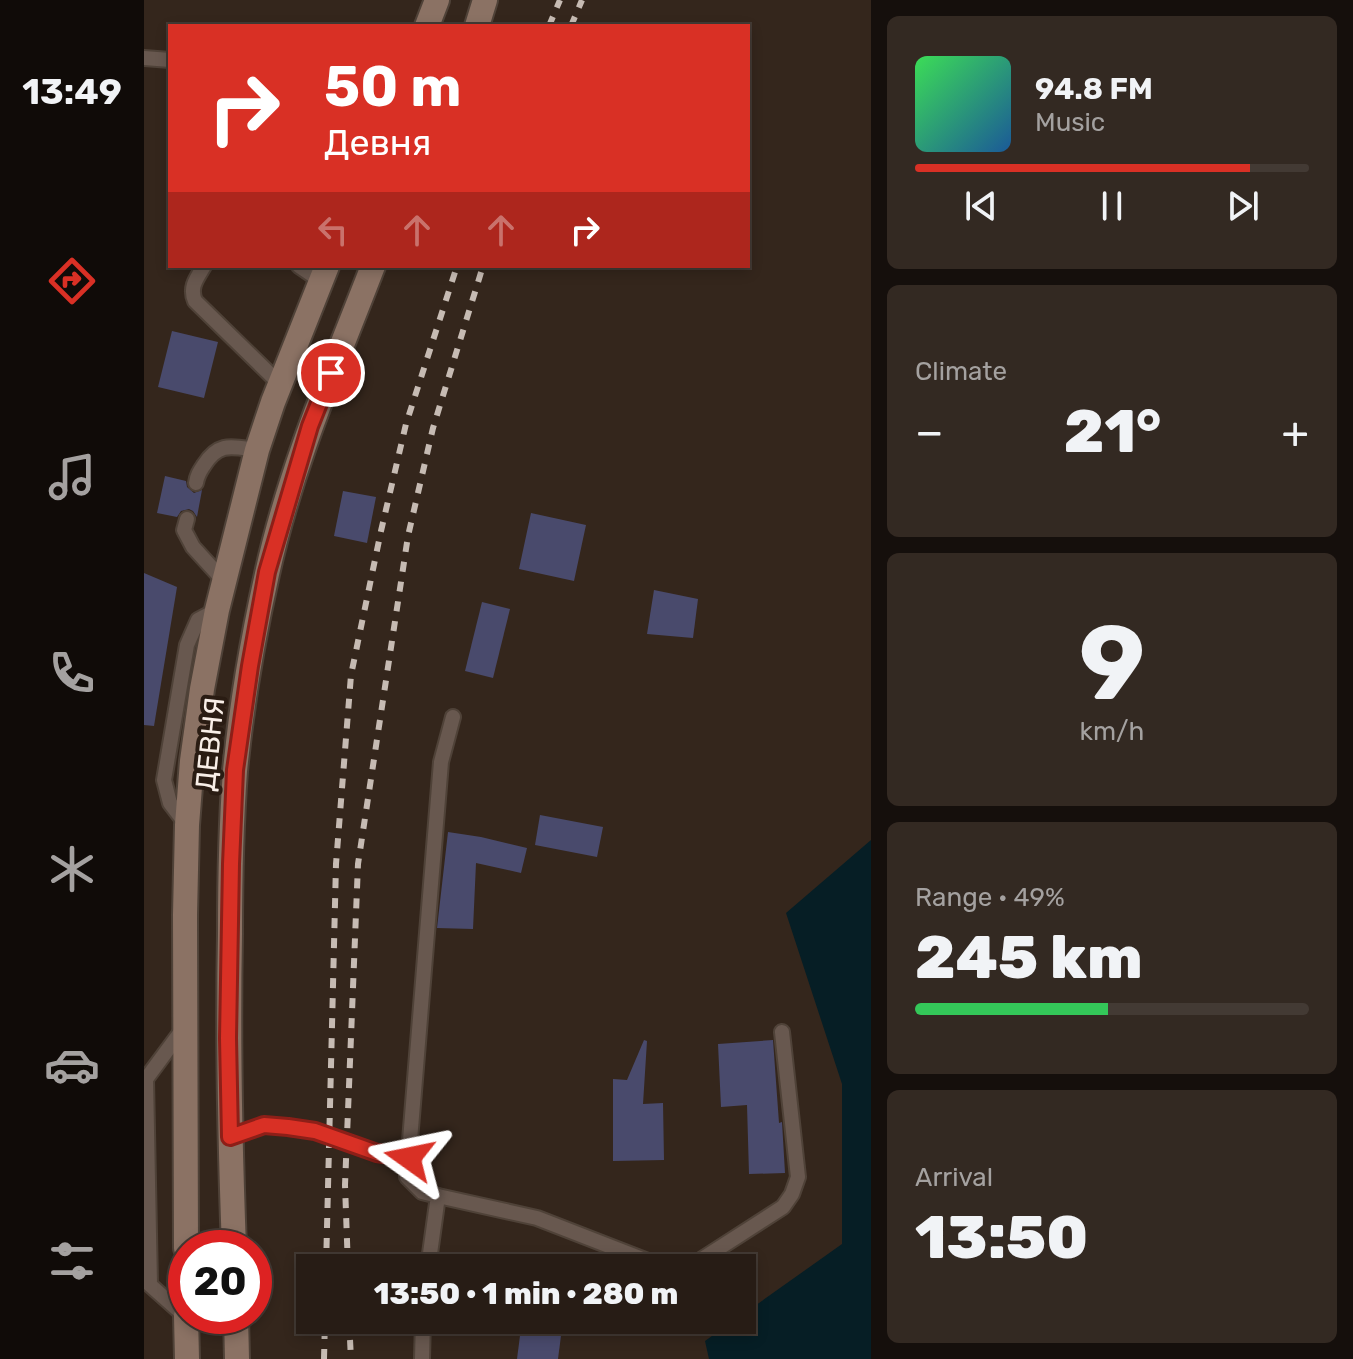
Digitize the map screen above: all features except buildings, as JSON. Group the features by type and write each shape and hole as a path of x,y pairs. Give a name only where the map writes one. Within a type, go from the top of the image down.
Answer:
{"main road":[{"path":"428,24 437,0"},
{"path":"478,24 485,0"},
{"name":"ДЕВНЯ","path":"233,1230 228,1038 231,848 235,770 250,666 267,572 310,426 372,268"},
{"name":"ДЕВНЯ","path":"186,1230 187,825 194,747 217,610 257,450 324,274"},
{"path":"186,1334 187,1359"},
{"path":"236,1334 237,1359"}],"lane":[{"path":"144,58 168,60"},
{"path":"203,268 192,287 195,301 280,384"},
{"path":"196,483 210,455 220,448 257,450"},
{"path":"187,519 184,530 193,547 224,581"},
{"path":"453,717 441,762 436,884 407,1177 422,1192 537,1218 630,1254"},
{"path":"168,1300 150,1285 146,1079 186,1025"},
{"path":"711,1254 783,1207 798,1177 782,1032"},
{"path":"230,1137 264,1125 288,1127 315,1131 377,1153 409,1158"},
{"path":"430,1254 438,1196"},
{"path":"422,1359 423,1334"}],"water":[{"path":"871,840 871,1359 709,1359 705,1341 715,1334 756,1334 756,1305 842,1244 842,1084 786,913"}],"railway":[{"path":"550,24 560,0"},
{"path":"572,24 582,0"},
{"path":"326,1254 336,864 351,675 406,424 456,268"},
{"path":"347,1254 345,1185 358,864 408,536 433,428 482,268"},
{"path":"324,1359 325,1334"},
{"path":"350,1334 351,1359"}],"route":[{"path":"331,373 310,426 267,572 235,770 228,1038 230,1137 264,1125 288,1127 315,1131 377,1153 409,1158"}]}
